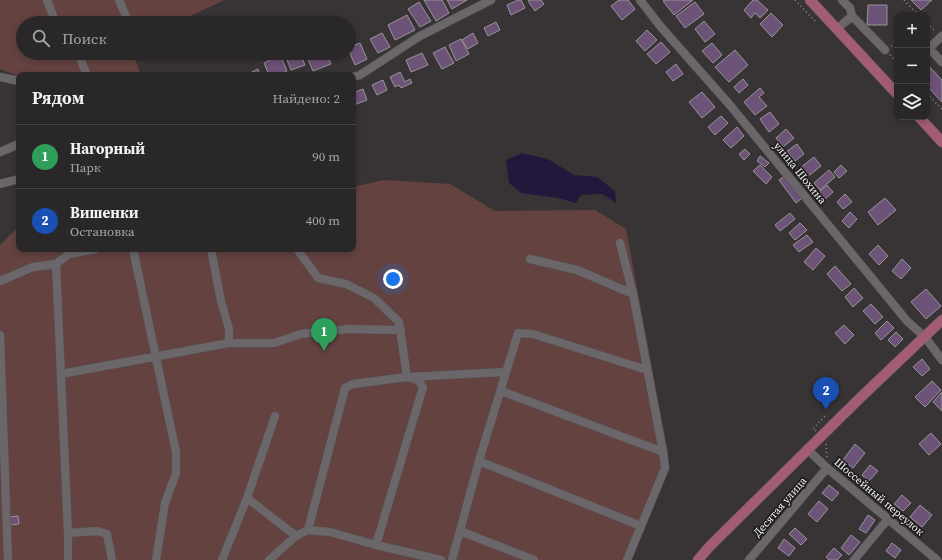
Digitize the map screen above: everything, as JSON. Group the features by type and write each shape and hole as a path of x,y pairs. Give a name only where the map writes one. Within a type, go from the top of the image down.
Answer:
{"main road":[{"path":"810,0 894,91"},
{"path":"922,120 942,142"},
{"path":"698,560 710,546 860,398 942,320"}],"street":[{"path":"47,0 53,16"},
{"path":"119,0 126,16"},
{"path":"356,76 420,36 491,0"},
{"name":"улица Шохина","path":"640,0 729,104 907,321 925,337 942,360"},
{"path":"842,0 850,8 852,16 885,50"},
{"path":"837,29 852,16"},
{"path":"930,45 942,36"},
{"path":"929,48 942,62"},
{"path":"81,60 86,72"},
{"path":"0,77 16,80"},
{"path":"0,152 16,145"},
{"path":"0,184 16,180"},
{"path":"620,243 633,294 665,468 627,560"},
{"path":"0,280 33,267 56,264 69,254 80,252"},
{"path":"134,252 176,452 176,473 165,503 156,560"},
{"path":"211,252 221,301 229,329 229,343"},
{"path":"299,252 318,278 346,284 374,298 399,322 407,377"},
{"path":"530,259 577,270 633,294"},
{"path":"56,264 68,560"},
{"path":"61,374 229,343 274,343 301,334 348,329 401,330"},
{"path":"452,560 479,461 518,333 534,334 647,370"},
{"path":"0,335 8,560"},
{"path":"308,530 345,388 353,384 407,377 505,372"},
{"path":"376,545 423,387 418,380 407,377"},
{"path":"501,391 663,452"},
{"path":"222,560 247,498 275,416"},
{"name":"Шоссейный переулок","path":"808,450 827,468 937,560"},
{"path":"479,461 641,526"},
{"name":"Десятая улица","path":"749,560 827,468"},
{"path":"247,498 296,536"},
{"path":"854,560 888,518"},
{"path":"269,560 296,536 308,530 330,532 376,545 441,560"},
{"path":"68,533 97,531 107,534 112,560"},
{"path":"460,532 534,560"}],"path":[{"path":"795,0 817,24"},
{"path":"904,0 915,12"},
{"path":"930,26 942,36"},
{"path":"885,50 894,59"},
{"path":"930,97 942,109"},
{"path":"826,443 827,468"}],"shaded area":[{"path":"0,0 225,0 190,16 16,16 16,60 136,60 140,72 16,72 16,75 0,69"},
{"path":"522,153 548,159 574,175 597,177 615,191 616,203 602,194 581,195 576,203 558,198 521,193 509,183 506,160"},
{"path":"384,180 450,184 495,211 595,210 626,229 668,453 668,468 631,560 0,560 0,245 16,229 16,252 356,252 356,186"}],"building":[{"path":"424,0 442,0 449,13 436,21"},
{"path":"447,0 467,0 452,9"},
{"path":"521,0 525,8 511,15 507,5"},
{"path":"541,0 544,4 535,11 528,1"},
{"path":"619,0 628,0 635,9 622,20 611,6"},
{"path":"693,0 674,15 663,1"},
{"path":"753,0 757,0 768,10 760,18 755,13 751,18 744,10"},
{"path":"911,0 932,0 921,10"},
{"path":"419,2 431,21 420,27 408,9"},
{"path":"695,2 704,14 685,28 676,16"},
{"path":"868,5 887,5 887,25 867,25"},
{"path":"771,13 783,25 772,37 760,24"},
{"path":"407,15 415,30 395,40 388,25"},
{"path":"704,21 715,34 705,42 695,29"},
{"path":"496,22 500,30 488,36 484,28"},
{"path":"647,30 657,40 645,51 636,41"},
{"path":"382,33 390,47 378,53 370,39"},
{"path":"473,33 478,43 468,49 462,40"},
{"path":"461,39 469,54 456,61 449,45"},
{"path":"661,42 670,52 656,64 647,54"},
{"path":"360,43 367,59 355,65 353,60 356,60 356,44"},
{"path":"712,43 722,55 713,63 702,51"},
{"path":"445,47 454,63 442,69 433,53"},
{"path":"735,50 748,65 729,82 715,67"},
{"path":"422,53 428,65 411,72 406,60"},
{"path":"270,60 282,60 287,71 268,72 264,63"},
{"path":"287,60 303,60 305,65 291,70"},
{"path":"308,60 329,60 331,64 313,71"},
{"path":"676,64 683,74 673,81 666,72"},
{"path":"930,67 942,80 942,102 930,89"},
{"path":"258,69 259,72 252,72"},
{"path":"400,72 405,82 410,79 412,83 401,88 399,85 395,87 390,77"},
{"path":"743,79 748,85 739,93 734,87"},
{"path":"383,80 387,90 377,95 372,85"},
{"path":"760,88 764,93 759,97 767,106 755,115 744,102"},
{"path":"363,89 367,100 356,104 356,92"},
{"path":"702,92 715,107 702,118 689,102"},
{"path":"770,112 779,124 769,132 760,119"},
{"path":"721,116 728,123 715,135 708,127"},
{"path":"737,127 744,136 731,148 723,140"},
{"path":"786,129 794,138 783,147 776,138"},
{"path":"797,144 804,154 795,161 787,151"},
{"path":"745,149 750,154 744,160 739,154"},
{"path":"760,156 769,163 765,167 757,161"},
{"path":"814,157 821,166 807,177 800,168"},
{"path":"760,165 772,177 766,184 753,171"},
{"path":"841,165 847,171 839,178 834,172"},
{"path":"829,170 835,177 820,190 814,183"},
{"path":"786,175 802,198 796,203 779,180"},
{"path":"827,185 833,192 824,200 818,193"},
{"path":"845,194 852,202 843,209 837,202"},
{"path":"885,198 896,210 878,225 868,212"},
{"path":"850,212 857,219 849,228 842,221"},
{"path":"790,213 795,219 780,231 775,225"},
{"path":"800,223 807,230 795,240 789,233"},
{"path":"807,235 813,242 799,252 793,245"},
{"path":"878,245 888,256 879,265 869,254"},
{"path":"816,248 825,256 813,270 804,262"},
{"path":"902,259 911,268 901,279 892,271"},
{"path":"835,266 851,284 842,291 827,274"},
{"path":"854,288 863,298 853,307 845,297"},
{"path":"926,289 941,306 926,319 911,302"},
{"path":"871,304 883,317 875,324 863,311"},
{"path":"887,321 894,328 881,340 875,333"},
{"path":"844,325 854,335 845,344 835,333"},
{"path":"896,332 903,339 895,347 888,340"},
{"path":"922,359 930,369 922,376 913,367"},
{"path":"932,381 941,390 925,407 915,397"},
{"path":"942,392 942,411 933,402"},
{"path":"931,433 941,444 929,455 919,444"},
{"path":"855,444 865,453 853,468 843,460"},
{"path":"870,465 878,471 869,481 862,475"},
{"path":"829,485 839,493 832,501 822,493"},
{"path":"902,495 911,503 903,511 894,504"},
{"path":"819,501 828,509 817,522 808,514"},
{"path":"920,505 932,515 922,527 910,517"},
{"path":"868,515 875,520 866,533 859,529"},
{"path":"18,516 19,524 10,525 9,517"},
{"path":"795,528 807,539 801,545 789,534"},
{"path":"851,535 860,542 849,555 841,548"},
{"path":"784,539 795,548 789,556 778,548"},
{"path":"892,543 901,550 895,558 886,551"},
{"path":"834,548 842,555 837,560 829,560 826,557"}],"place":[{"name":"Нагорный","path":"324,351"},
{"name":"Вишенки","path":"826,410"}]}
